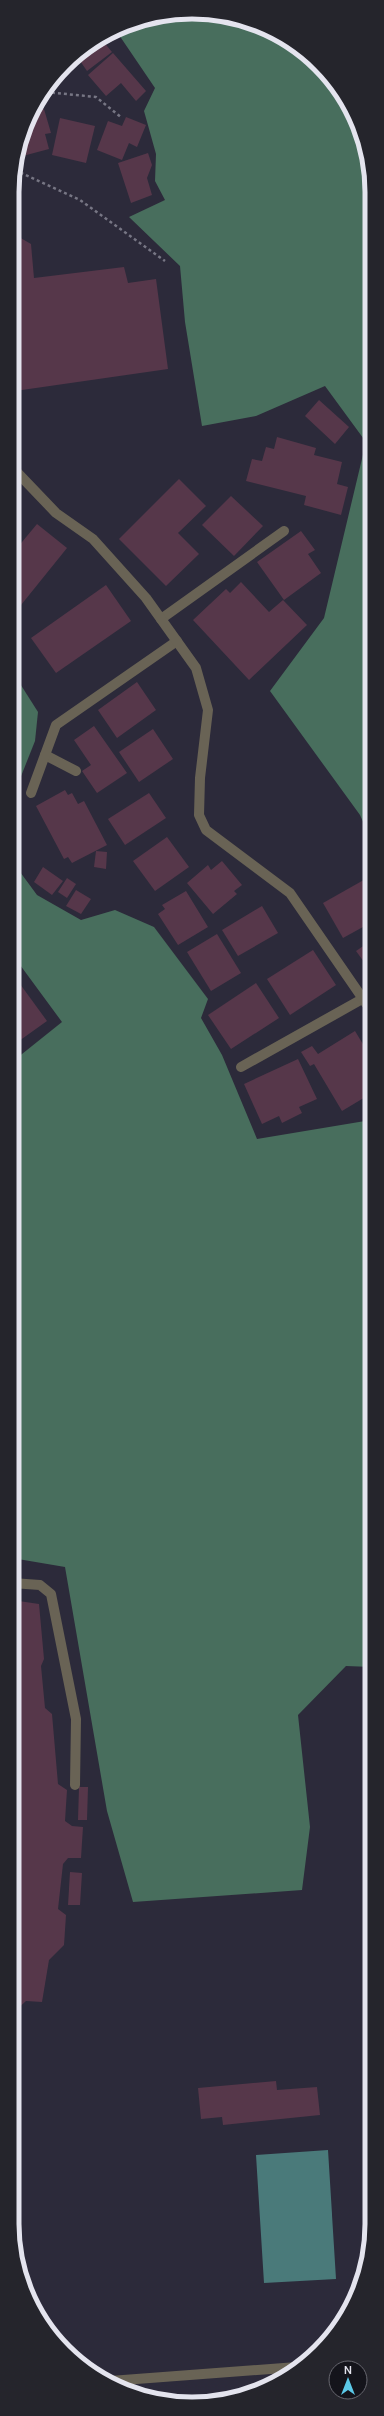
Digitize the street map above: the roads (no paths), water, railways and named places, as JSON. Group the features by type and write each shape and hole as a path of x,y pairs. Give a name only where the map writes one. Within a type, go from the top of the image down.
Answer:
{"street":[{"path":"19,474 56,513 92,538 146,598 196,668 208,710 200,778 199,815 206,830 290,893 365,1000"},
{"path":"161,619 284,530"},
{"path":"31,793 56,725 177,641"},
{"path":"45,755 76,772"},
{"path":"241,1067 365,1005"},
{"path":"19,1584 40,1585 51,1594 76,1719 75,1785"},
{"path":"118,2380 288,2368"}]}
